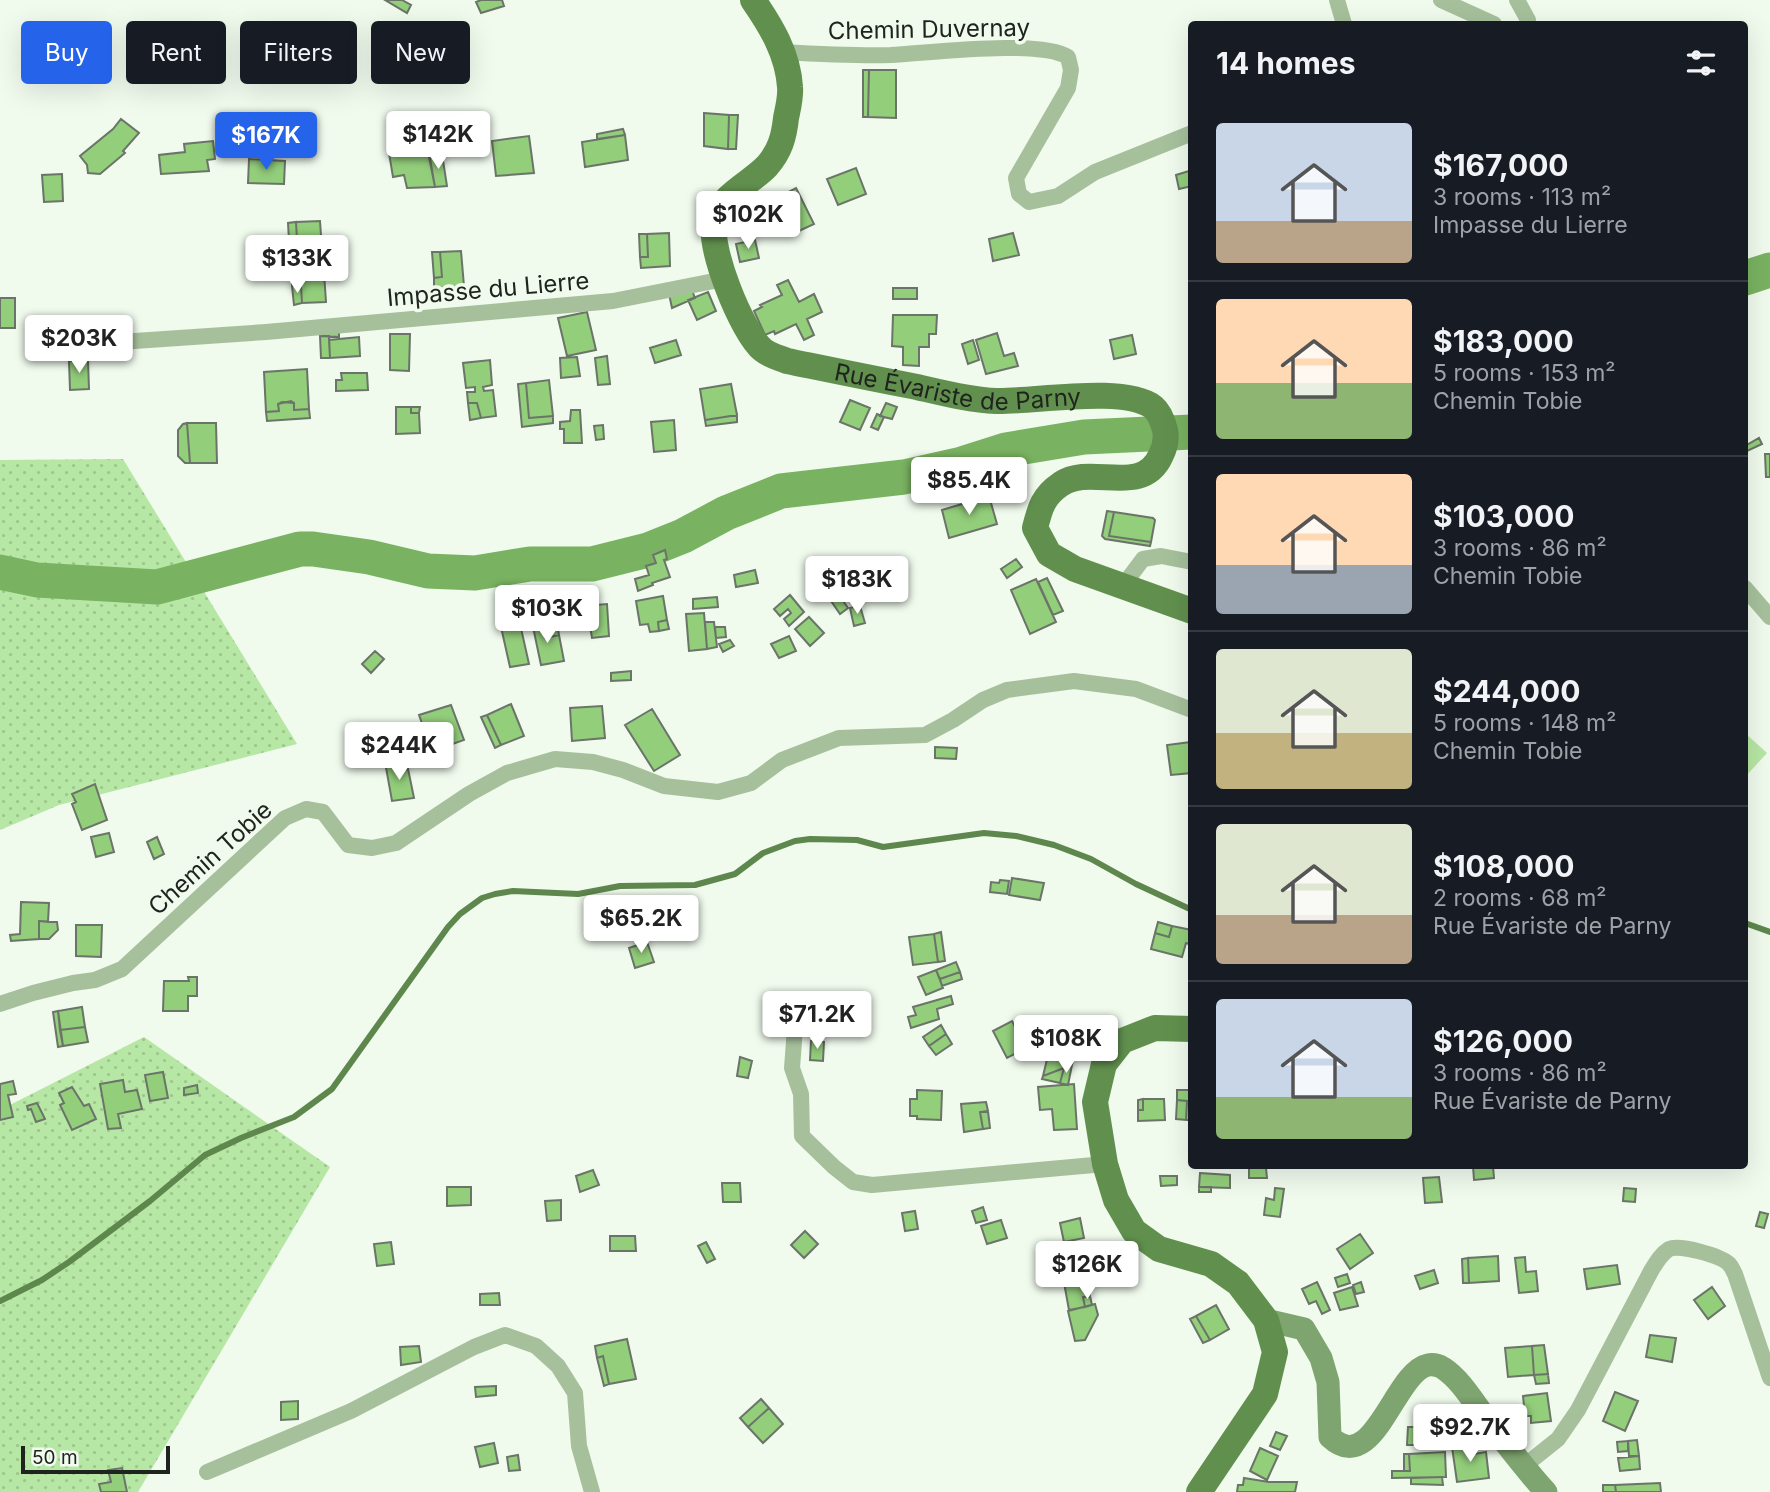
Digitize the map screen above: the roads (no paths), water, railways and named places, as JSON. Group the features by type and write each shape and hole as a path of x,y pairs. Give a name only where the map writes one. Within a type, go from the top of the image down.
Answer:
{"main road":[{"name":"Rue Évariste de Parny","path":"752,0 774,33 786,61 790,88 783,143 767,166 727,200 714,219 715,246 724,278 744,324 763,350 787,361 994,401 1115,396 1136,399 1154,408 1163,422 1166,436 1158,463 1145,475 1125,479 1086,477 1062,482 1042,502 1035,528 1049,554 1075,569 1188,610"},
{"path":"1188,1029 1155,1028 1122,1041 1104,1064 1095,1102 1105,1164 1116,1200 1134,1231 1158,1248 1211,1264 1238,1283 1266,1320 1275,1352 1265,1394 1199,1492"},
{"path":"1266,1320 1304,1329 1321,1358 1328,1382 1330,1437 1339,1445 1349,1447 1363,1443 1404,1386 1423,1366 1433,1364 1443,1368 1461,1385 1523,1467 1546,1492"}],"street":[{"path":"1337,0 1343,21"},
{"path":"1441,0 1487,21"},
{"path":"1517,0 1528,21"},
{"name":"Chemin Duvernay","path":"782,52 888,55 1022,48 1058,51 1068,57 1071,70 1068,88 1016,178 1019,194 1029,202 1058,196 1095,172 1188,135"},
{"name":"Impasse du Lierre","path":"46,346 266,332 613,301 724,278"},
{"path":"1122,587 1143,559 1161,556 1188,561"},
{"path":"1748,591 1770,617"},
{"name":"Chemin Tobie","path":"0,1004 72,983 95,980 122,969 285,818 306,808 323,812 348,845 372,848 396,843 469,794 507,773 555,759 593,762 624,770 664,786 718,792 751,783 782,760 839,738 925,735 983,700 1007,690 1074,681 1136,689 1188,708"},
{"path":"796,1015 792,1068 801,1094 802,1136 853,1182 873,1185 1105,1164"},
{"path":"1523,1467 1558,1439 1578,1410 1651,1271 1660,1257 1675,1247 1709,1254 1729,1264 1735,1274 1770,1378"},
{"path":"207,1472 351,1411 474,1347 505,1335 536,1346 558,1366 575,1394 579,1447 592,1492"}],"waterway":[{"path":"1748,277 1770,270"},
{"path":"0,572 37,580 157,587 300,549 369,557 428,571 475,573 530,564 592,564 648,550 683,536 726,513 781,491 904,477 962,464 1006,450 1084,437 1188,432"},
{"path":"0,1301 42,1280 69,1262 150,1201 205,1155 294,1117 332,1089 448,927 460,914 482,898 513,891 578,894 620,886 695,885 735,874 763,853 795,841 810,839 857,840 883,847 984,833 1016,836 1054,845 1091,859 1188,908"},
{"path":"1748,924 1770,932"}]}
